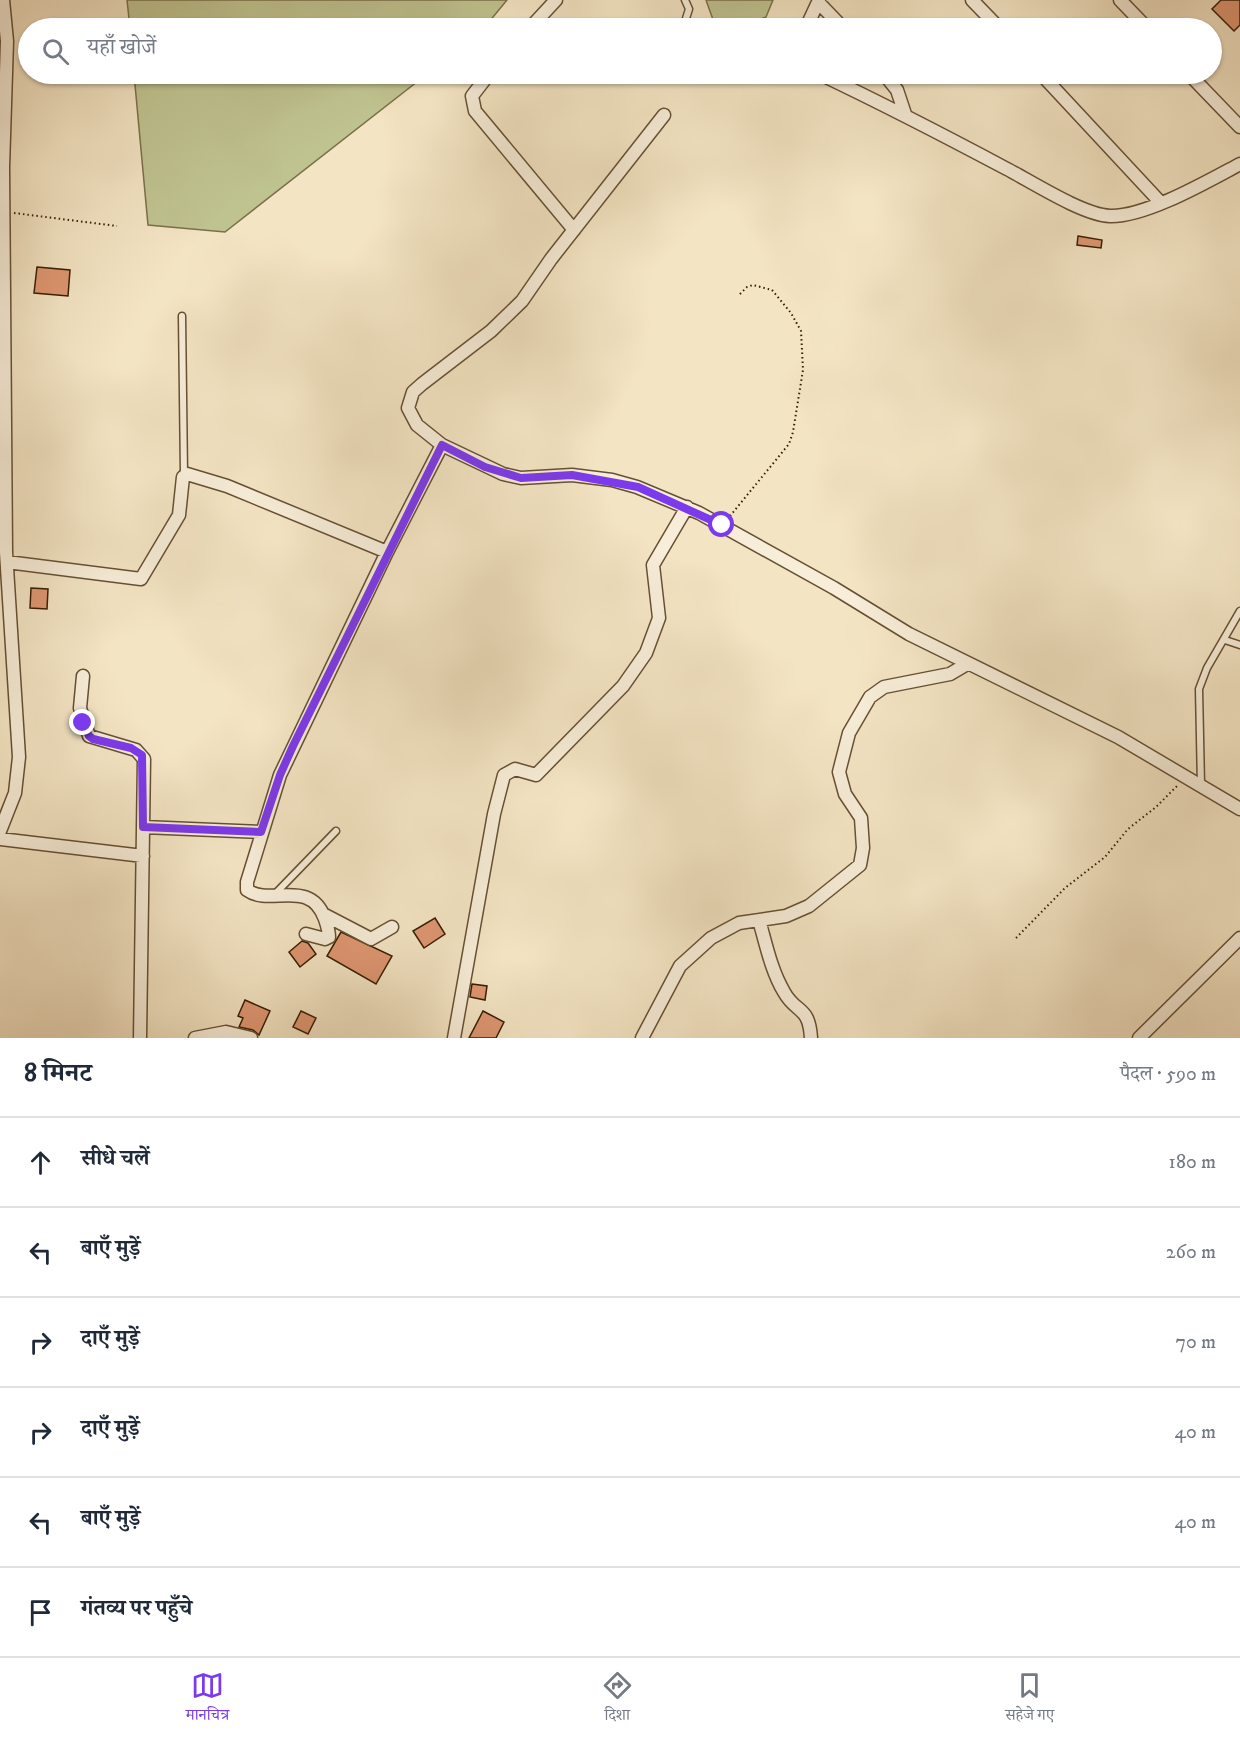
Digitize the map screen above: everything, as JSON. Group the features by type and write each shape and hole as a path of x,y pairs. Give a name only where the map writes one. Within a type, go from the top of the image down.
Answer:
{"street":[{"path":"0,831 15,793 19,767 4,560 5,212 2,167 6,41 3,0"},
{"path":"539,18 556,0"},
{"path":"972,0 989,18"},
{"path":"1120,0 1137,18"},
{"path":"810,18 818,1 834,18"},
{"path":"481,84 472,96 475,111 574,230"},
{"path":"841,84 905,114 1065,200 1096,213 1117,216 1161,203 1240,164"},
{"path":"892,84 897,90 905,114"},
{"path":"1050,84 1161,203"},
{"path":"1199,84 1240,127"},
{"path":"664,115 510,315 413,392 408,408 411,418 442,445 503,474 521,478 572,475 612,480 638,487 687,507 834,588 889,623 967,664 1100,728 1240,809"},
{"path":"306,934 325,939 329,937 323,914 318,906 304,897 254,894 247,890 261,832 280,775 387,552 442,445"},
{"path":"4,560 141,579 178,515 184,474 227,486 387,552"},
{"path":"454,1038 494,814 504,775 515,769 536,775 630,678 646,653 659,618 654,561 687,507"},
{"path":"642,1038 675,975 686,959 718,933 739,923 786,916 809,906 856,868 861,861 864,837 861,818 841,786 839,772 849,733 870,697 884,687 950,674 967,664"},
{"path":"83,676 80,708 89,736 136,750 142,755 140,1038"},
{"path":"143,827 261,832"},
{"path":"0,839 143,856"},
{"path":"323,914 371,939 392,927"},
{"path":"759,920 777,979 787,997 806,1014 811,1038"},
{"path":"1138,1038 1240,938"},
{"path":"195,1038 226,1032 251,1038"}],"lane":[{"path":"685,0 689,9 686,18"},
{"path":"182,316 184,474"},
{"path":"1201,786 1199,689 1207,668 1238,621 1240,611"},
{"path":"1225,639 1240,645"},
{"path":"275,894 336,831"}],"path":[{"path":"5,212 117,226"},
{"path":"722,525 789,444 794,432 804,355 798,323 772,290 753,285 747,287 739,295"},
{"path":"1016,938 1065,888 1105,858 1128,829 1156,807 1185,777"}],"green space":[{"path":"127,0 507,0 492,18 129,18"},
{"path":"706,0 773,0 764,18 712,18"},
{"path":"135,84 414,84 225,232 148,225"}],"building":[{"path":"1221,0 1240,0 1240,25 1234,31 1212,9"},
{"path":"1078,236 1102,240 1101,248 1077,245"},
{"path":"37,267 70,270 68,296 34,293"},
{"path":"31,588 48,589 47,609 30,608"},
{"path":"435,918 445,934 424,948 413,931"},
{"path":"341,932 392,956 376,984 327,956"},
{"path":"302,941 308,943 316,954 300,967 289,952"},
{"path":"472,984 487,986 485,1000 470,997"},
{"path":"245,1000 270,1011 259,1035 253,1030 239,1027 243,1018 238,1016"},
{"path":"301,1011 316,1018 308,1034 293,1027"},
{"path":"483,1011 504,1022 496,1038 469,1038"}],"route":[{"path":"83,723 89,736 93,739 131,748 142,755 144,759 143,827 261,832 280,775 293,746 387,552 442,445 485,467 521,478 589,476 638,487 687,507 722,525"}]}
